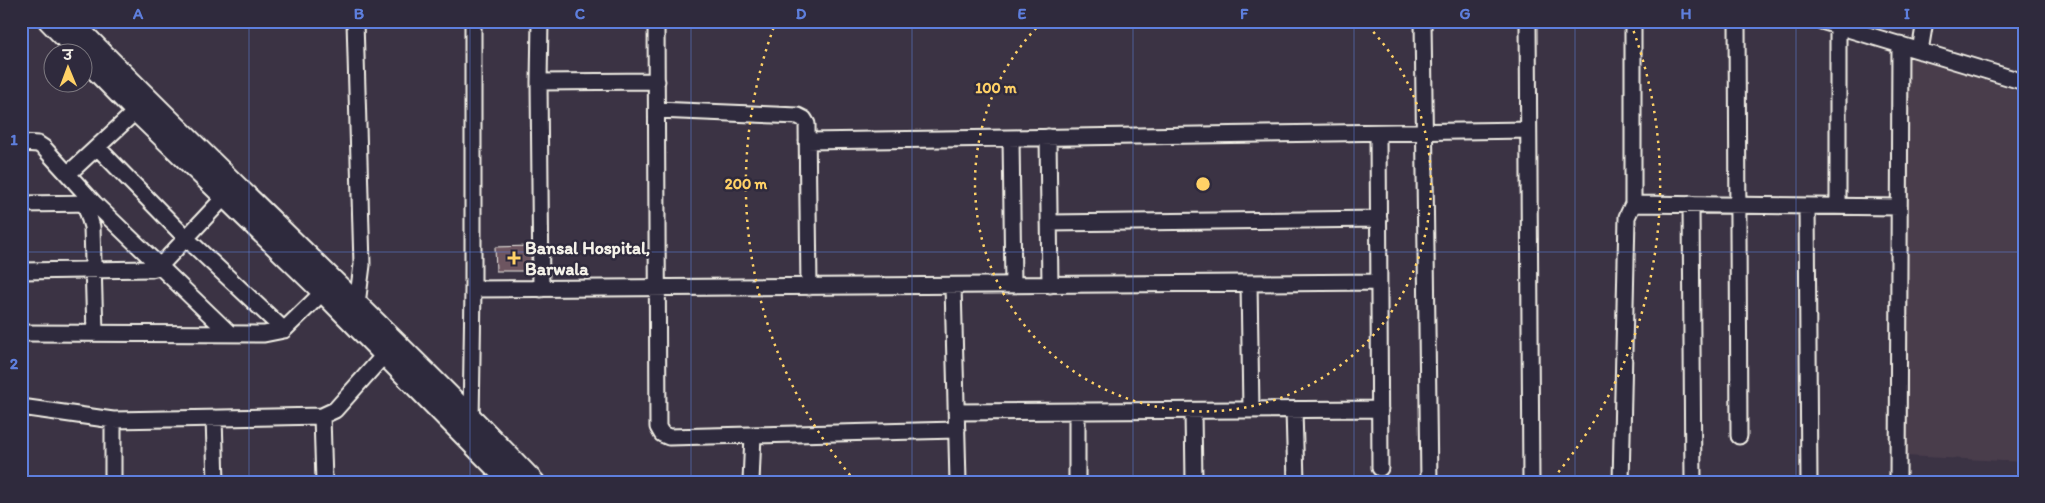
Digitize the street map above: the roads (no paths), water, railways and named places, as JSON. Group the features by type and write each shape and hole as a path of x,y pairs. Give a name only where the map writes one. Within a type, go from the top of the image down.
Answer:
{"main road":[{"path":"49,21 69,42"},
{"path":"71,21 323,292 510,482"},
{"path":"92,66 136,111 230,191 357,304 471,416 534,482"}],"street":[{"path":"355,21 362,265 357,304"},
{"path":"471,442 474,290 473,21"},
{"path":"540,21 541,289"},
{"path":"656,21 658,427 662,434 670,437 957,430"},
{"path":"1423,21 1429,482"},
{"path":"1528,21 1530,482"},
{"path":"1621,482 1627,217 1633,204 1633,21"},
{"path":"1738,21 1739,436"},
{"path":"1821,21 2024,82"},
{"path":"1920,50 1925,21"},
{"path":"1838,26 1838,206"},
{"path":"1898,482 1900,44"},
{"path":"539,82 657,81"},
{"path":"657,110 798,116 804,119 807,124 809,287"},
{"path":"68,174 136,111"},
{"path":"807,141 1528,130"},
{"path":"1378,133 1380,468"},
{"path":"1048,137 1050,285"},
{"path":"1011,138 1013,285"},
{"path":"21,143 38,144 44,148 68,174 89,203 229,333"},
{"path":"98,148 187,238 284,330"},
{"path":"21,271 151,269 159,267 230,191"},
{"path":"21,204 89,203"},
{"path":"89,203 92,227 95,333"},
{"path":"1633,204 1899,207"},
{"path":"1691,204 1693,482"},
{"path":"1807,206 1810,482"},
{"path":"1050,224 1378,220"},
{"path":"474,290 1379,282"},
{"path":"1249,283 1252,410"},
{"path":"953,286 958,482"},
{"path":"21,333 264,334 284,330 323,292"},
{"path":"21,407 113,420 322,416 335,410 385,354"},
{"path":"956,412 1380,409"},
{"path":"1294,410 1296,482"},
{"path":"1077,411 1077,482"},
{"path":"1193,411 1194,482"},
{"path":"322,416 324,482"},
{"path":"214,418 216,482"},
{"path":"113,420 114,482"},
{"path":"751,482 753,435"}],"place":[{"name":"Bansal Hospital, Barwala","path":"514,258"}]}
